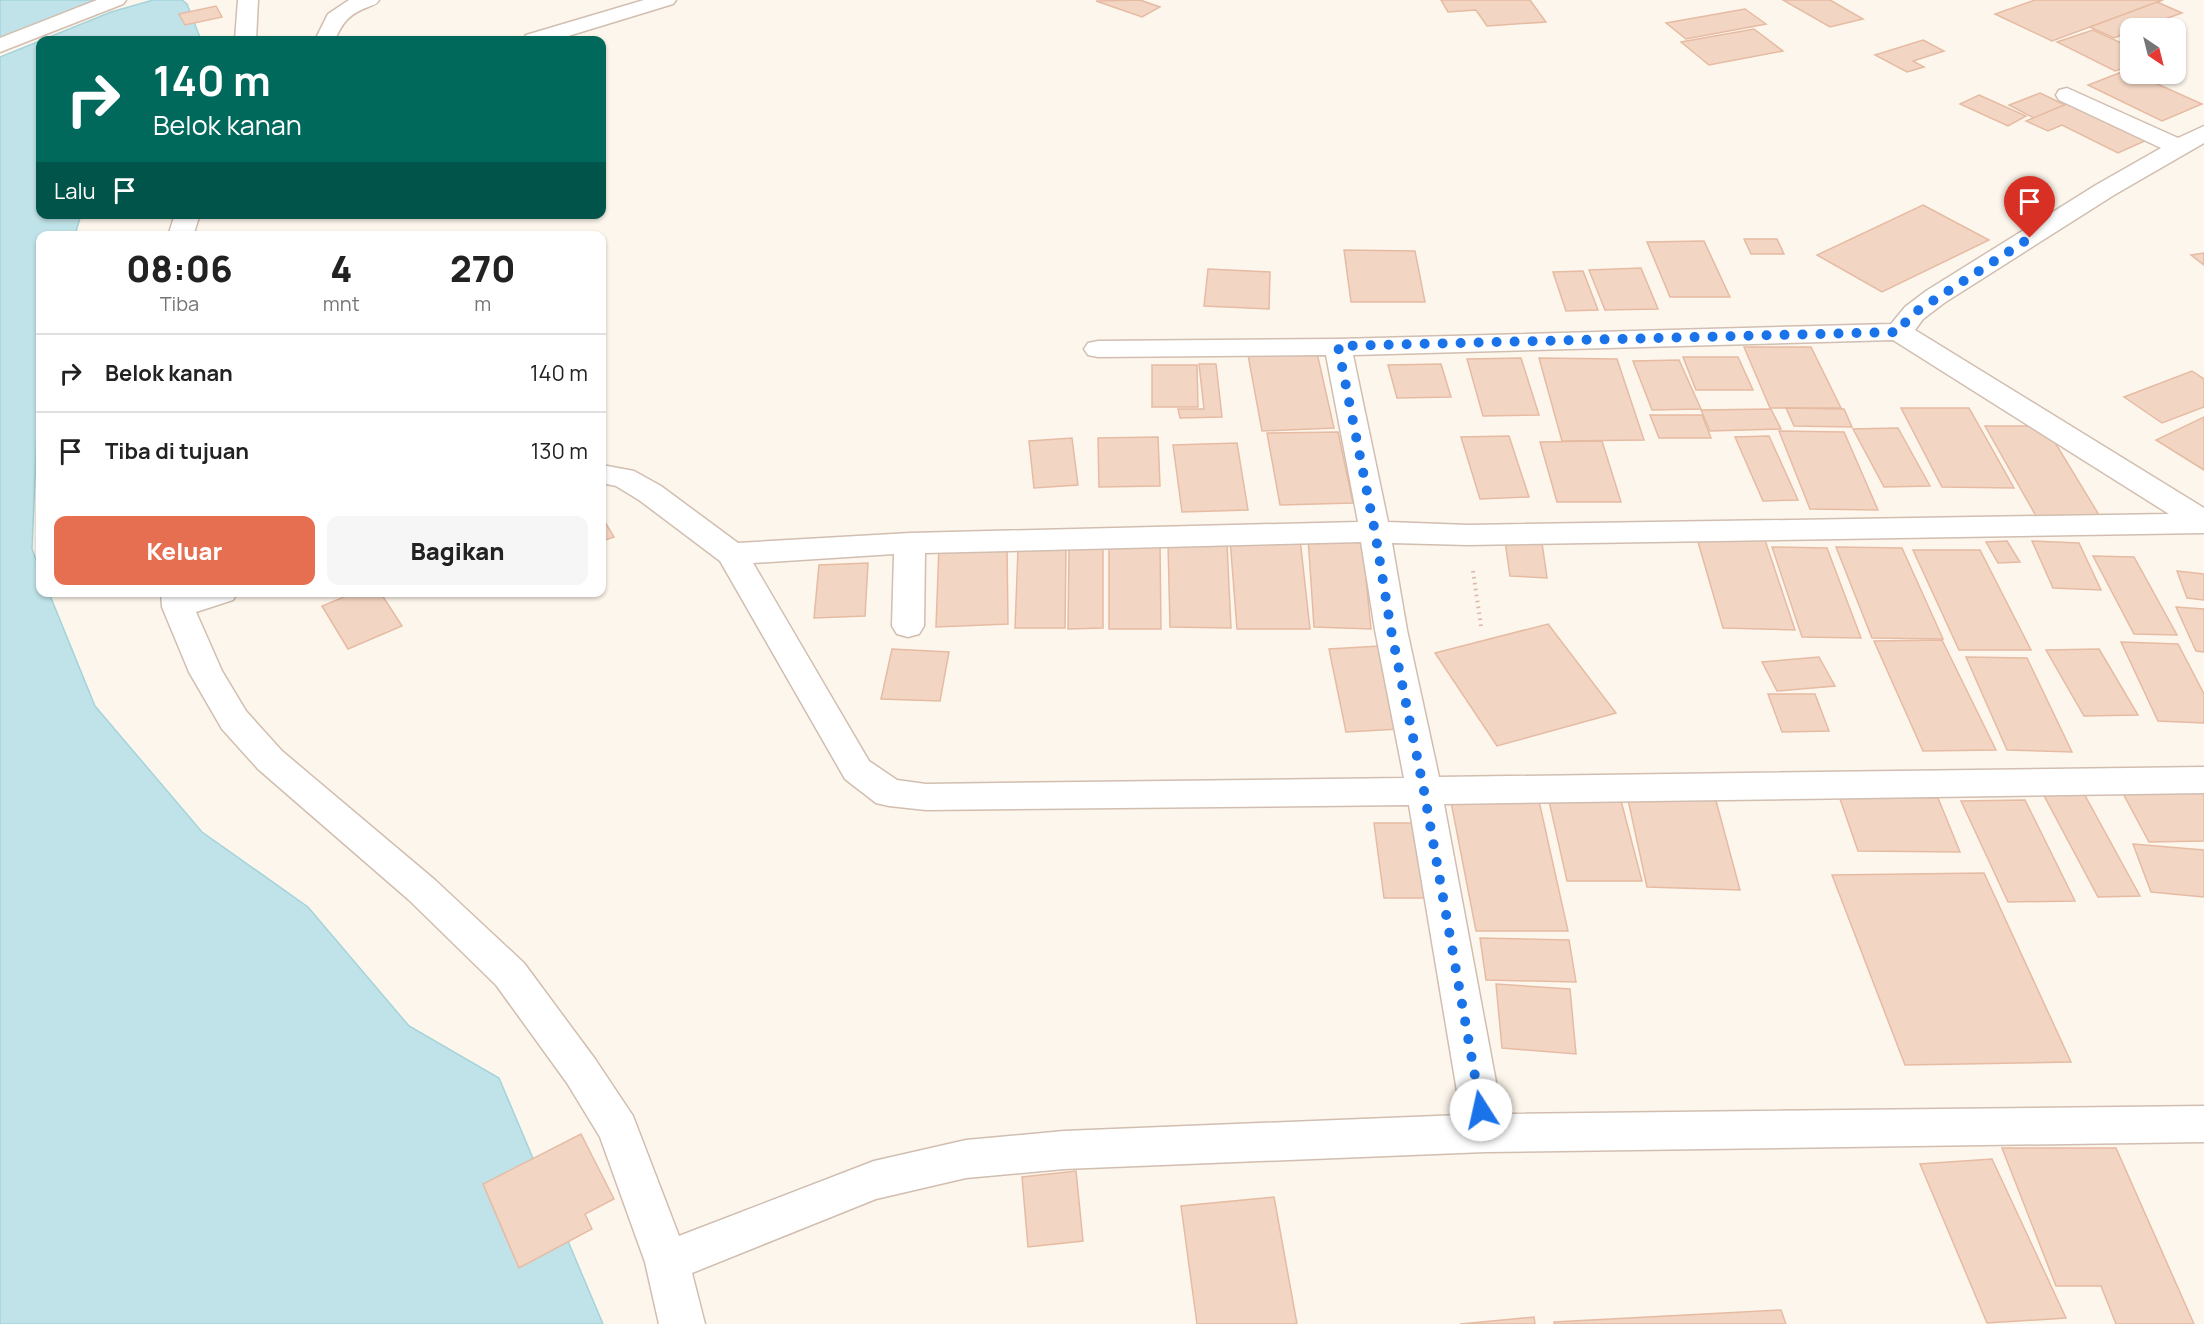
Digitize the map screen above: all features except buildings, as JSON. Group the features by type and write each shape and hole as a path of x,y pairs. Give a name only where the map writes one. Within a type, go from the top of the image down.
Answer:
{"street":[{"path":"0,46 116,0"},
{"path":"246,36 248,0"},
{"path":"326,36 330,24 345,8 369,0"},
{"path":"547,36 666,0"},
{"path":"2067,95 2179,147"},
{"path":"1899,332 1914,313 1935,297 2105,190 2204,133"},
{"path":"1098,349 1338,346 1899,332 2204,523"},
{"path":"1338,346 1375,532 1391,630 1424,791 1485,1133"},
{"path":"606,475 624,478 650,493 732,554 857,770 889,793 926,797 2204,780"},
{"path":"732,554 910,543 1375,532 1468,535 2204,523"},
{"path":"908,626 910,543"},
{"path":"194,597 177,600 206,672 234,720 270,760 422,890 510,974 581,1071 618,1129 668,1262 682,1324"},
{"path":"668,1262 874,1180 966,1159 1064,1150 1485,1133 2204,1124"}],"path":[{"path":"1468,535 1481,626"}],"water":[{"path":"0,0 98,0 0,38"},
{"path":"153,0 182,0 187,4 199,36 52,36 111,12"},
{"path":"36,43 36,219 80,219 76,231 36,231 36,454 32,549 36,560 36,597 51,597 95,706 202,832 308,907 409,1026 499,1078 603,1324 0,1324 0,57"}],"route":[{"path":"1481,1110 1424,791 1391,630 1375,532 1338,346 1899,332 1914,313 1935,297 2030,238"}]}
